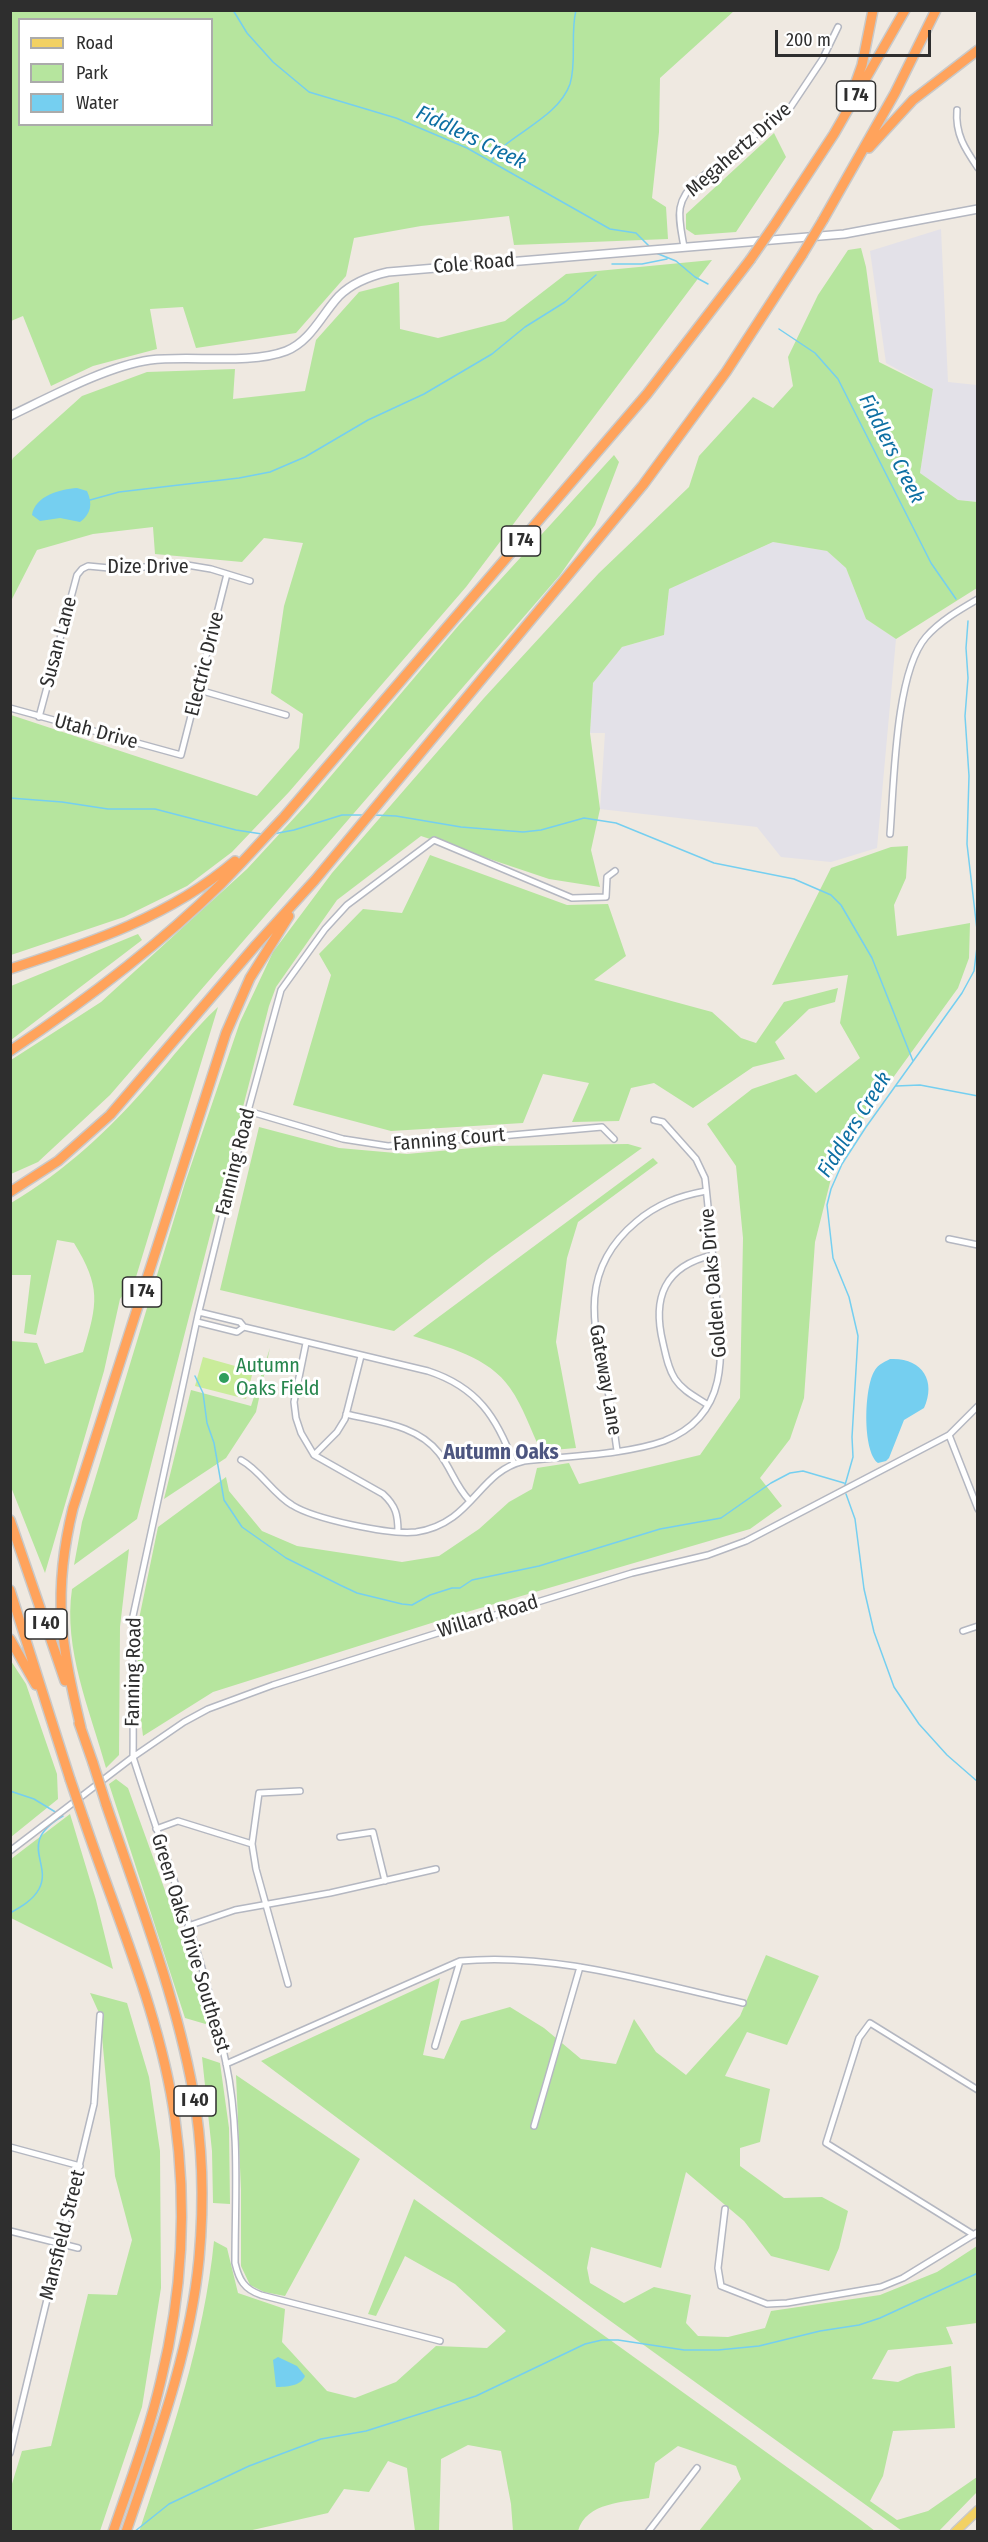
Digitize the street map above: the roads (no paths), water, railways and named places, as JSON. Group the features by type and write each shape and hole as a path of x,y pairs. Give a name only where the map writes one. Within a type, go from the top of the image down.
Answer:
{"highway":[{"path":"805,180 852,94 862,65 873,10"},
{"name":"I 74","path":"10,1051 94,993 145,952 222,883 284,817 647,394 750,260 805,180 905,10"},
{"name":"I 74","path":"81,1728 66,1658 60,1612 62,1564 73,1508 226,1033 250,978 263,955 315,880 643,485 726,372 802,255 858,161 936,10"},
{"path":"858,161 913,99 978,50"},
{"path":"10,969 111,934 179,900 221,873 284,817"},
{"path":"10,1192 58,1161 110,1115 315,880"},
{"name":"I 40","path":"10,1520 157,1955 183,2041 194,2093 202,2193 199,2261 178,2370 126,2532"},
{"name":"I 40","path":"10,1590 70,1779 134,1965 161,2054 174,2111 180,2172 179,2267 172,2330 148,2429 114,2532"},
{"path":"10,1639 45,1703"}],"main road":[{"path":"955,2532 978,2510"}],"street":[{"name":"Megahertz Drive","path":"684,247 679,226 679,212 685,194 698,180 790,108 818,66 838,27"},
{"path":"957,110 956,126 961,142 978,168"},
{"name":"Cole Road","path":"10,416 92,379 140,362 257,356 284,352 297,345 320,323 341,294 356,283 376,274 411,269 844,234 978,209"},
{"name":"Dize Drive","path":"82,569 88,566 120,569 181,564 249,581"},
{"name":"Susan Lane","path":"39,717 77,575 82,569"},
{"name":"Electric Drive","path":"181,755 227,574"},
{"path":"890,834 902,697 915,653 925,637 943,621 978,599"},
{"path":"199,690 286,715"},
{"name":"Utah Drive","path":"10,708 181,755"},
{"name":"Fanning Road","path":"133,1757 134,1717 131,1668 134,1616 199,1312 248,1111 281,990 325,929 347,905 434,840 572,898 606,897 607,877 615,871"},
{"name":"Fanning Court","path":"248,1111 343,1139 388,1146 602,1128 614,1139"},
{"name":"Golden Oaks Drive","path":"241,1460 260,1474 278,1495 300,1510 324,1518 398,1532 426,1530 442,1525 457,1514 496,1473 514,1464 654,1444 676,1435 693,1423 708,1405 718,1384 722,1362 706,1191 703,1171 696,1159 663,1122 654,1120"},
{"name":"Gateway Lane","path":"617,1450 609,1397 595,1334 593,1303 597,1277 615,1242 644,1216 678,1197 706,1191"},
{"path":"950,1239 978,1245"},
{"path":"708,1405 681,1386 672,1373 660,1329 658,1310 665,1287 674,1274 693,1261 713,1255"},
{"path":"199,1312 240,1322 244,1327 437,1374 468,1391 487,1409 497,1424 514,1464"},
{"path":"197,1322 237,1332 244,1327"},
{"path":"306,1343 294,1393 294,1410 301,1433 314,1455 383,1494 394,1505 398,1516 398,1532"},
{"path":"314,1455 337,1432 346,1414 361,1356"},
{"name":"Willard Road","path":"10,1851 133,1757 184,1722 238,1697 482,1619 632,1573 708,1555 746,1541 949,1435 978,1406"},
{"path":"346,1414 414,1431 441,1455 457,1488 469,1500"},
{"path":"949,1435 978,1509"},
{"path":"963,1631 978,1626"},
{"name":"Green Oaks Drive Southeast","path":"133,1757 209,1995 226,2064 234,2116 235,2263 238,2277 246,2288 261,2295 440,2342"},
{"path":"288,1984 256,1869 252,1844 259,1793 300,1791"},
{"path":"156,1829 178,1821 252,1844"},
{"path":"340,1837 373,1832 386,1881"},
{"path":"188,1926 235,1910 436,1869"},
{"path":"226,2064 460,1961 488,1958 580,1967 743,2003"},
{"path":"435,2046 460,1961"},
{"path":"534,2126 580,1967"},
{"name":"Mansfield Street","path":"11,2449 94,2104 100,2015"},
{"path":"725,2209 718,2268 721,2286 766,2304 787,2303 880,2287 903,2278 976,2234 826,2143 859,2038 870,2023 978,2090"},
{"path":"10,2147 80,2166"},
{"path":"10,2231 78,2248"},
{"path":"648,2532 697,2468"}],"water":[{"path":"77,488 87,491 90,500 89,512 80,522 60,518 40,521 32,515 34,508 43,498 56,492"},
{"path":"890,1359 910,1362 924,1372 929,1388 928,1398 924,1408 904,1420 889,1458 878,1463 869,1446 867,1403 871,1378 875,1370"},
{"path":"278,2357 297,2366 305,2376 300,2382 276,2387 273,2360"}],"waterway":[{"name":"Fiddlers Creek","path":"233,10 247,33 273,62 309,92 396,118 467,148 610,229 636,233 651,248"},
{"path":"491,162 506,144 542,118 563,97 572,75 576,10"},
{"name":"Fiddlers Creek","path":"656,253 676,261 695,277 708,284"},
{"path":"612,264 642,264 667,259"},
{"path":"90,500 119,492 239,478 270,472 305,457 368,420 424,394 492,354 525,327 565,302 596,275"},
{"name":"Fiddlers Creek","path":"779,329 815,353 838,379 931,563 956,599"},
{"name":"Fiddlers Creek","path":"968,621 965,716 969,776 967,844 978,938"},
{"path":"10,798 62,802 108,809 155,809 236,830 262,834"},
{"path":"273,834 342,815 363,815"},
{"path":"374,815 396,816 461,827 523,832 541,830 584,818 616,823 714,863 794,879 831,895 841,905 872,958 913,1061"},
{"name":"Fiddlers Creek","path":"845,1485 853,1457 852,1437 858,1336 849,1297 833,1258 827,1205 842,1164 962,993 974,971 978,939"},
{"path":"896,1086 920,1085 978,1096"},
{"path":"195,1376 203,1393 207,1423 214,1443 224,1500 242,1527 286,1558 340,1585 357,1593 402,1604 412,1605 430,1595 452,1588 460,1588 472,1580 539,1566 660,1529 721,1518 771,1483 790,1473 803,1471 844,1483"},
{"name":"Fiddlers Creek","path":"846,1494 855,1519 864,1589 874,1632 894,1687 919,1724 947,1755 978,1782"},
{"path":"10,1791 34,1799 57,1813"},
{"path":"10,1913 30,1900 39,1889 42,1870 38,1844 41,1835 49,1826 63,1816"},
{"path":"134,2532 169,2504 249,2466 321,2439 366,2431 476,2396 585,2344 602,2340 618,2340 684,2350 718,2350 759,2346 820,2331 859,2325 880,2318 978,2273"}],"place":[{"name":"Autumn Oaks Field","path":"224,1378"}],"district":[{"name":"Autumn Oaks","path":"501,1453"}]}
